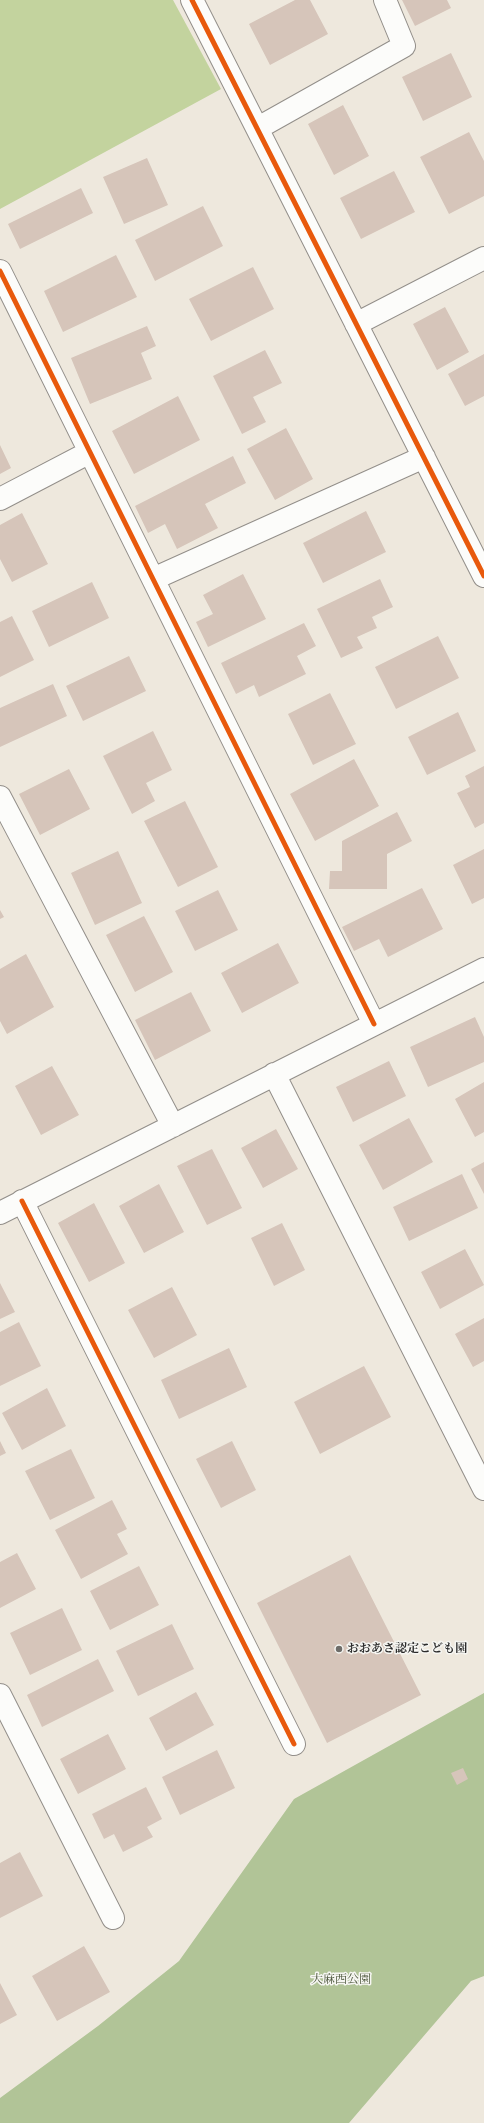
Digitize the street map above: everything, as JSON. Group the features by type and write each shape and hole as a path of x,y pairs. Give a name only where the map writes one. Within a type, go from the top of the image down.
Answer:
{"street":[{"path":"192,0 484,576"},
{"path":"258,128 404,46 385,0"},
{"path":"356,324 484,258"},
{"path":"0,271 374,1024"},
{"path":"0,499 90,452"},
{"path":"153,579 424,457"},
{"path":"0,797 173,1126"},
{"path":"0,1213 374,1024 482,975"},
{"path":"274,1074 484,1489"},
{"path":"22,1202 294,1744"},
{"path":"0,1695 113,1918"}],"green space":[{"path":"0,0 173,0 221,89 0,209"},
{"name":"大麻西公園","path":"484,1693 484,1976 471,1981 349,2123 0,2123 0,2098 98,2026 179,1961 294,1799"}],"building":[{"path":"295,0 310,0 328,34 270,65 249,24"},
{"path":"402,0 447,0 451,8 415,26"},
{"path":"451,53 472,97 423,121 402,77"},
{"path":"343,105 369,156 334,175 308,124"},
{"path":"469,132 484,161 484,196 449,214 420,157"},
{"path":"147,158 168,205 124,224 103,177"},
{"path":"394,171 415,212 361,239 340,198"},
{"path":"81,188 93,213 20,249 8,224"},
{"path":"203,206 223,246 155,281 135,240"},
{"path":"116,255 137,297 63,332 44,291"},
{"path":"253,267 274,309 211,341 189,299"},
{"path":"445,307 469,352 437,370 413,324"},
{"path":"147,326 156,346 141,353 152,379 90,404 71,358"},
{"path":"265,350 282,383 253,397 266,422 242,434 213,376"},
{"path":"484,354 484,396 465,406 448,374"},
{"path":"178,396 200,440 134,474 112,431"},
{"path":"286,428 313,479 275,500 247,449"},
{"path":"0,445 11,468 0,474"},
{"path":"233,456 246,483 205,504 218,528 177,549 165,524 148,533 135,506"},
{"path":"366,511 386,552 323,583 303,543"},
{"path":"22,513 48,564 12,582 0,559 0,525"},
{"path":"243,574 266,619 208,647 196,622 213,614 203,595"},
{"path":"380,579 393,607 372,617 377,628 357,637 363,648 341,658 317,609"},
{"path":"92,582 109,618 49,647 32,611"},
{"path":"12,616 34,660 0,677 0,622"},
{"path":"304,623 316,646 297,656 306,674 259,697 254,685 236,694 221,663"},
{"path":"438,636 459,678 396,709 375,667"},
{"path":"129,656 146,691 83,721 66,686"},
{"path":"53,684 67,716 0,747 0,708"},
{"path":"330,693 356,744 313,765 288,714"},
{"path":"458,712 476,751 427,775 408,737"},
{"path":"153,731 172,770 146,783 155,801 132,814 103,756"},
{"path":"354,759 379,806 315,841 290,794"},
{"path":"484,766 484,823 475,828 457,793 470,787 465,776"},
{"path":"69,769 90,809 40,835 19,794"},
{"path":"185,801 218,867 178,887 144,821"},
{"path":"397,812 412,841 387,854 387,889 329,889 330,871 342,871 342,841"},
{"path":"484,849 484,898 472,904 453,865"},
{"path":"118,851 142,903 95,925 71,873"},
{"path":"422,888 443,929 388,957 379,939 354,951 342,927"},
{"path":"218,890 238,930 195,951 175,911"},
{"path":"0,910 4,917 0,919"},
{"path":"144,916 173,972 135,992 106,935"},
{"path":"278,943 299,983 242,1013 221,973"},
{"path":"26,954 54,1007 7,1034 0,1021 0,969"},
{"path":"191,992 211,1031 155,1060 135,1020"},
{"path":"475,1017 484,1037 484,1062 428,1087 410,1047"},
{"path":"389,1061 406,1096 353,1122 336,1087"},
{"path":"52,1066 79,1115 41,1135 15,1086"},
{"path":"484,1082 484,1132 475,1137 455,1099"},
{"path":"409,1118 433,1162 383,1190 359,1145"},
{"path":"276,1129 298,1169 263,1188 241,1148"},
{"path":"212,1149 242,1208 207,1225 177,1166"},
{"path":"484,1162 484,1194 471,1169"},
{"path":"462,1174 478,1208 409,1241 393,1207"},
{"path":"159,1184 184,1232 144,1253 119,1206"},
{"path":"94,1203 125,1263 89,1282 58,1223"},
{"path":"282,1223 305,1270 274,1286 251,1238"},
{"path":"465,1249 484,1285 440,1309 421,1272"},
{"path":"0,1283 15,1312 0,1319"},
{"path":"172,1287 197,1335 154,1358 128,1310"},
{"path":"484,1318 484,1361 473,1367 455,1334"},
{"path":"19,1322 41,1366 0,1386 0,1332"},
{"path":"229,1348 247,1387 179,1419 161,1380"},
{"path":"364,1366 391,1417 320,1454 294,1402"},
{"path":"47,1388 66,1426 22,1450 2,1413"},
{"path":"0,1441 6,1453 0,1456"},
{"path":"232,1441 256,1490 221,1508 196,1459"},
{"path":"71,1449 95,1498 50,1520 25,1471"},
{"path":"112,1500 127,1529 117,1534 128,1554 81,1579 55,1530"},
{"path":"17,1553 36,1589 0,1608 0,1562"},
{"name":"おおあさ認定こども園","path":"350,1555 421,1695 327,1743 257,1603"},
{"path":"139,1566 159,1605 110,1630 90,1591"},
{"path":"62,1608 82,1650 30,1675 10,1633"},
{"path":"172,1624 194,1669 138,1696 116,1651"},
{"path":"98,1659 114,1691 42,1727 27,1695"},
{"path":"196,1692 214,1725 166,1751 149,1718"},
{"path":"108,1734 126,1769 78,1794 60,1759"},
{"path":"217,1750 235,1788 180,1815 162,1777"},
{"path":"463,1768 468,1779 457,1785 451,1773"},
{"path":"146,1787 162,1819 147,1827 153,1837 123,1852 114,1834 104,1839 92,1814"},
{"path":"20,1852 43,1896 0,1918 0,1863"},
{"path":"84,1946 110,1992 57,2021 32,1976"},
{"path":"0,1983 17,2015 0,2024"}],"cycle path":[{"path":"192,0 484,576"},
{"path":"0,271 374,1024"},
{"path":"22,1201 294,1744"}],"place":[{"name":"おおあさ認定こども園","path":"339,1649"}]}
